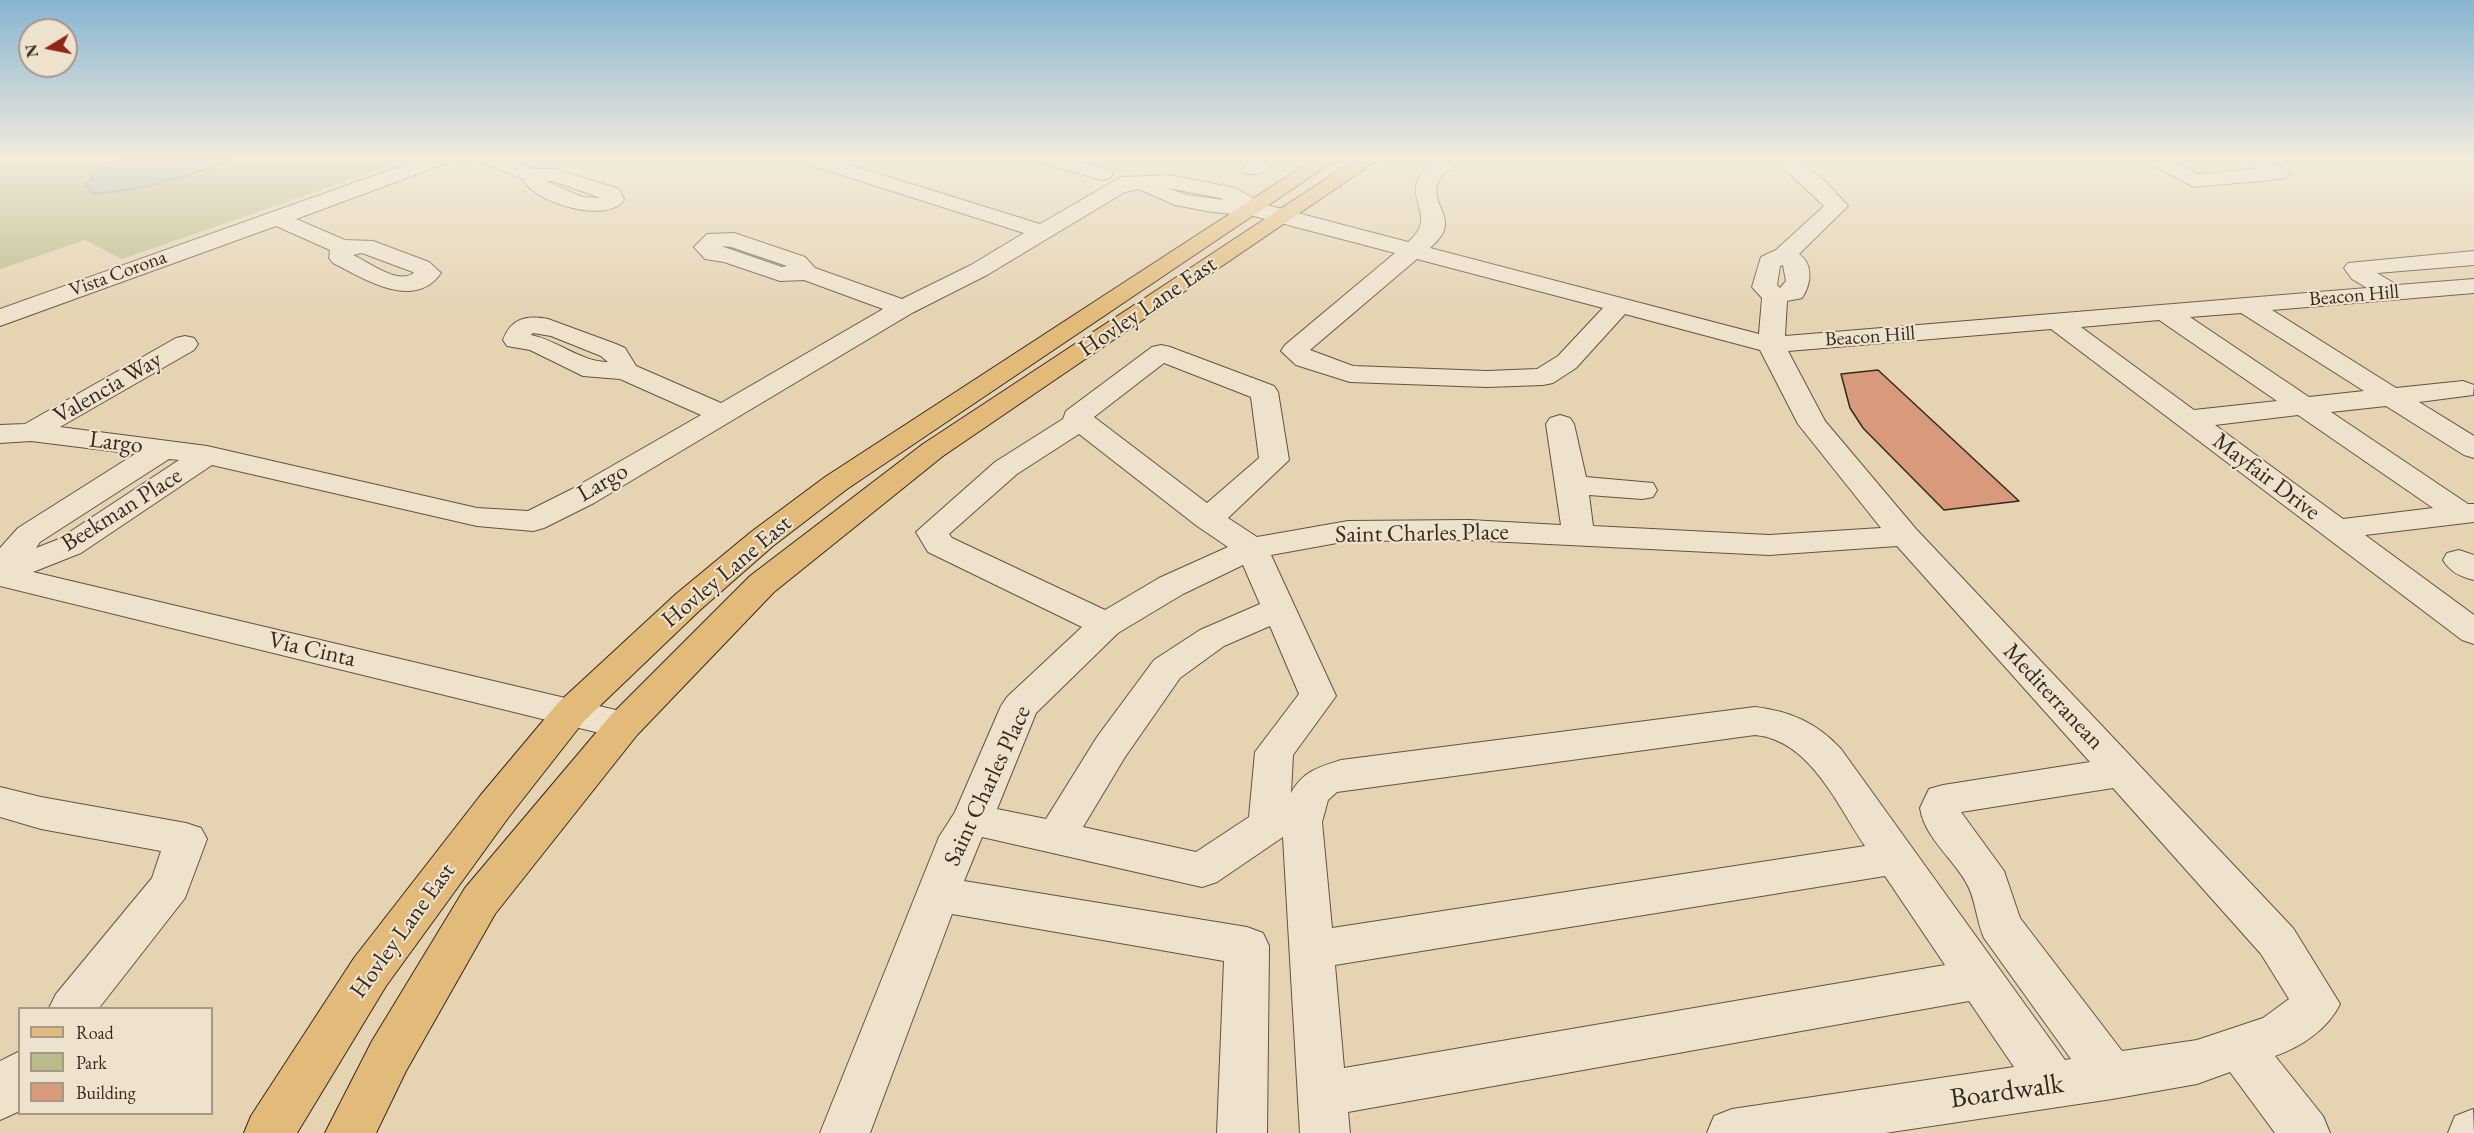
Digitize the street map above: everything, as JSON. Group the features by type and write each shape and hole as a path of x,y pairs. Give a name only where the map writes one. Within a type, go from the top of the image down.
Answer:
{"main road":[{"name":"Hovley Lane East","path":"269,1133 370,972 494,807 571,712 696,595 762,539 836,483 1082,319 1268,213"},
{"name":"Hovley Lane East","path":"350,1133 389,1056 480,901 624,724 762,584 933,450 1124,324 1268,213"}],"street":[{"name":"Vista Corona","path":"0,318 289,212"},
{"path":"979,212 1043,232"},
{"name":"Largo","path":"0,434 31,432 207,455 477,517 533,521 583,496 720,413 831,352 903,308 979,270 1076,212"},
{"name":"Largo","path":"1257,212 1268,213"},
{"path":"1432,212 1435,220 1430,236 1414,252 1294,351 1305,359 1350,374 1487,379 1543,377 1567,362 1620,306"},
{"path":"1771,345 1775,296 1764,287 1769,262 1784,255 1831,212"},
{"name":"Beacon Hill","path":"1268,213 1771,345 2474,286"},
{"path":"274,217 342,246"},
{"path":"2393,293 2361,274 2356,268 2474,258"},
{"path":"806,273 903,308"},
{"path":"2247,306 2474,449"},
{"path":"2166,313 2468,513"},
{"name":"Mayfair Drive","path":"2058,322 2474,632"},
{"name":"Valencia Way","path":"31,432 185,345"},
{"name":"Mediterranean","path":"1771,345 1812,424 1905,536 2277,941 2316,1004 2259,1040"},
{"path":"972,819 1202,870 1269,825 1274,752 1318,696 1252,548 1208,519 1076,417 1161,353 1264,392 1274,460 1208,519"},
{"path":"625,371 720,413"},
{"path":"2188,419 2463,389"},
{"path":"1081,420 1006,468 932,532 939,545 1106,625"},
{"path":"1560,424 1572,485 1578,536"},
{"name":"Beekman Place","path":"0,572 29,535 164,449"},
{"name":"Beekman Place","path":"0,572 70,546 207,455"},
{"path":"1572,485 1642,490"},
{"path":"2336,529 2468,513"},
{"name":"Saint Charles Place","path":"844,1133 960,837 972,819 1020,706 1106,625 1171,586 1252,548 1348,531 1469,530 1768,545 1905,536"},
{"name":"Via Cinta","path":"0,572 624,724"},
{"path":"1056,838 1111,747 1167,669 1212,638 1279,609"},
{"path":"1980,979 1324,1114 1302,822 1306,800 1313,788 1323,780 1341,775 1755,721 1774,722 1794,728 1812,742 1827,759 2054,1085"},
{"path":"2112,1077 2000,926 1989,883 1942,819 1940,808 1943,800 2122,772"},
{"path":"0,802 41,813 186,839 170,886 73,1007"},
{"path":"1312,950 1896,858"},
{"path":"938,894 1247,946 1242,1133"},
{"path":"2259,1040 2305,1133"},
{"name":"Boardwalk","path":"1732,1133 2112,1077 2197,1062 2259,1040"},
{"path":"0,1097 18,1075"}],"green space":[{"path":"0,212 258,212 122,259 85,240 0,269"}],"building":[{"path":"1878,370 2019,501 1944,510 1863,428 1850,408 1841,374"}]}
